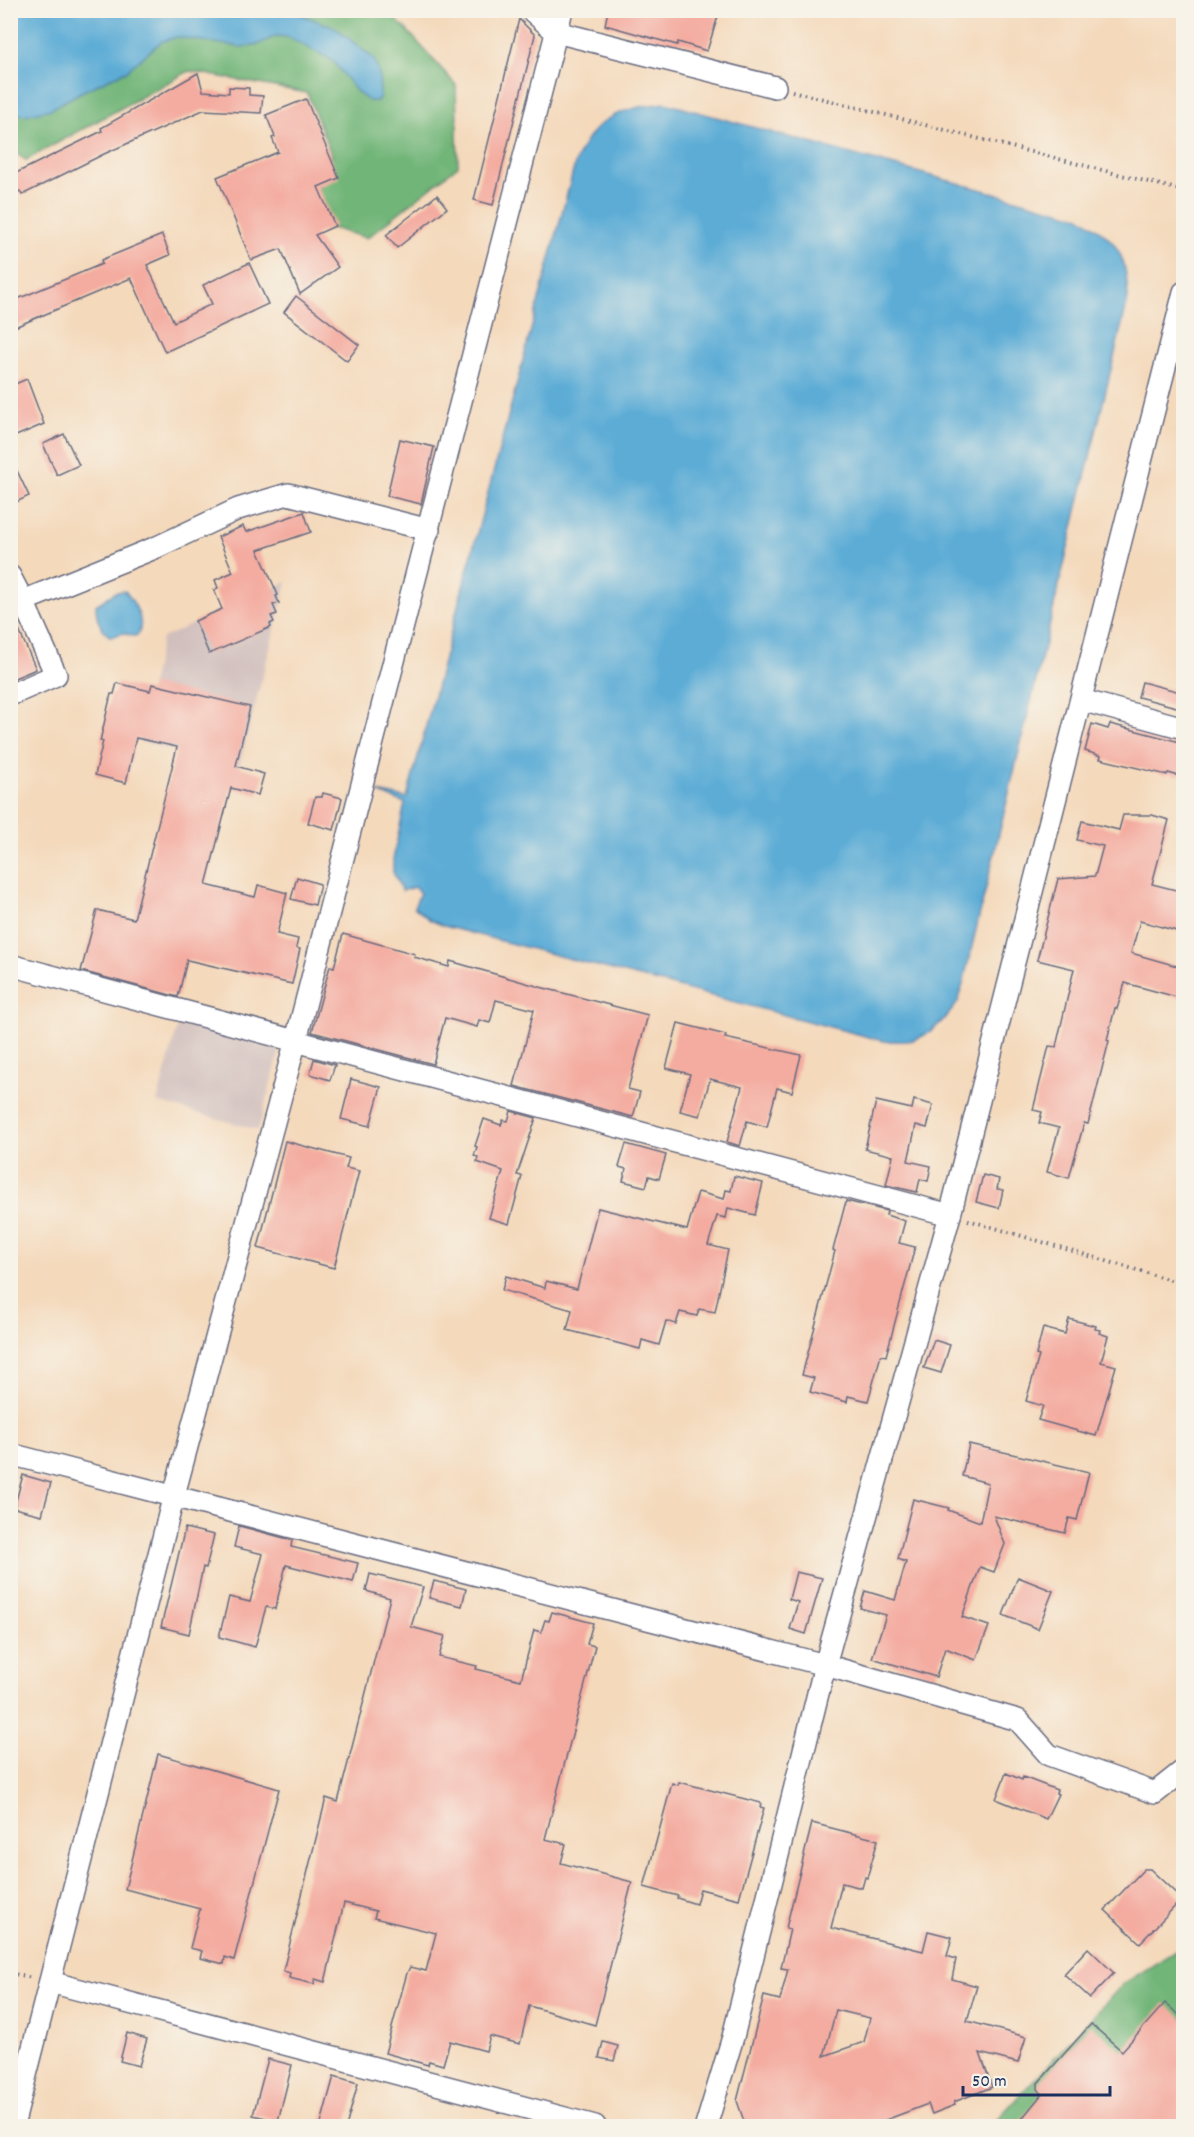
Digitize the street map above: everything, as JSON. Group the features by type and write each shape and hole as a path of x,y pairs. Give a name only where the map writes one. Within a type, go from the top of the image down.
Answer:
{"street":[{"path":"531,10 556,32 776,87"},
{"path":"13,2127 174,1495 296,1040 562,10"},
{"path":"706,2127 734,2037 825,1665 950,1215 1184,292"},
{"path":"23,602 157,547 238,509 288,494 429,530"},
{"path":"10,576 56,675 10,695"},
{"path":"1081,699 1184,728"},
{"path":"10,965 950,1215"},
{"path":"10,1454 825,1665 1018,1720 1048,1755 1155,1793 1184,1770"},
{"path":"50,1982 595,2127"}],"path":[{"path":"776,87 1184,191"},
{"path":"950,1215 1184,1284"}],"shaded area":[{"path":"287,582 239,767 138,741 162,638"},
{"path":"181,1015 282,1043 258,1130 157,1102"}],"green space":[{"path":"10,11 386,11 406,29 456,85 458,166 367,238 306,221 332,156 307,93 189,71 26,160 11,150"},
{"path":"1183,1946 1183,2126 991,2126 1123,1984"}],"water":[{"path":"11,10 291,11 336,28 374,59 379,73 380,96 377,101 369,101 357,92 332,60 288,37 276,36 259,44 241,47 177,37 161,42 126,71 51,109 25,115 11,113"},
{"path":"665,103 1081,217 1112,242 1118,250 1125,270 1128,299 959,1000 939,1024 920,1038 913,1040 884,1041 444,926 430,920 414,907 420,893 414,887 402,891 393,872 393,859 405,803 377,792 407,798 575,164 589,136 609,118 634,108"},
{"path":"125,591 138,612 140,630 138,635 123,633 111,637 99,623 96,605 116,592"}],"building":[{"path":"608,10 720,10 707,51 605,25"},
{"path":"519,19 535,35 493,205 474,200"},
{"path":"198,73 203,91 229,93 229,87 249,88 249,95 263,96 261,113 203,110 104,154 22,195 20,191 10,196 10,176 102,131 101,128"},
{"path":"306,99 339,178 318,187 335,226 315,235 338,267 300,294 281,249 251,260 217,177 278,152 266,115"},
{"path":"437,195 447,208 397,248 386,235"},
{"path":"162,235 170,255 147,265 174,322 212,304 203,285 249,263 268,304 165,352 131,278 10,329 10,302 102,264 101,260"},
{"path":"296,296 359,345 347,361 284,312"},
{"path":"27,379 44,424 16,436 10,423 10,386"},
{"path":"64,434 79,465 57,475 43,444"},
{"path":"400,439 434,447 421,504 387,496"},
{"path":"10,456 29,496 10,505"},
{"path":"304,512 311,532 258,550 278,595 276,596 279,603 273,605 277,614 271,616 274,622 270,624 271,627 209,654 195,621 222,609 214,590 218,588 215,580 233,572 218,537 243,526 246,532"},
{"path":"10,610 36,669 10,680"},
{"path":"1142,682 1184,693 1184,709 1138,697"},
{"path":"117,683 150,691 152,684 250,707 236,766 264,774 258,795 231,788 206,885 255,897 258,885 287,893 277,934 298,939 296,948 300,949 292,984 187,960 178,997 81,971 97,910 134,919 177,747 136,738 126,783 95,775 111,694 114,694"},
{"path":"1092,724 1108,729 1110,724 1184,743 1184,762 1179,776 1100,759 1101,756 1085,751"},
{"path":"323,793 342,798 334,830 308,823 315,797 322,797"},
{"path":"1123,815 1152,815 1169,820 1152,884 1184,892 1184,933 1140,921 1131,953 1184,968 1184,999 1125,983 1117,1009 1115,1008 1088,1124 1084,1123 1069,1178 1047,1172 1059,1128 1039,1123 1042,1112 1033,1110 1049,1046 1056,1047 1074,969 1037,960 1058,879 1095,876 1103,846 1077,840 1082,821 1119,830"},
{"path":"297,877 320,884 315,905 291,899"},
{"path":"343,934 415,954 414,957 449,967 450,961 648,1015 628,1089 640,1092 633,1117 514,1086 534,1010 496,1000 490,1023 479,1020 477,1027 445,1018 433,1064 312,1032 330,966 334,967"},
{"path":"678,1023 726,1035 725,1038 801,1055 792,1092 777,1088 767,1127 747,1121 740,1146 727,1142 742,1087 710,1079 700,1116 680,1111 690,1074 666,1068"},
{"path":"314,1059 335,1065 330,1080 310,1074"},
{"path":"351,1079 381,1087 370,1126 341,1119"},
{"path":"914,1100 933,1105 927,1128 916,1125 908,1161 931,1166 928,1181 920,1179 917,1192 886,1185 893,1156 865,1149 876,1101 912,1109"},
{"path":"511,1111 536,1118 517,1175 522,1176 509,1224 489,1218 503,1171 477,1162 478,1157 474,1156 484,1119 501,1125 503,1120 508,1121"},
{"path":"285,1141 349,1158 346,1168 359,1171 334,1268 258,1248"},
{"path":"626,1144 666,1155 659,1179 649,1176 646,1187 623,1181 626,1169 619,1167"},
{"path":"983,1175 999,1179 997,1189 1003,1190 999,1208 976,1202"},
{"path":"734,1176 763,1183 755,1215 728,1208 726,1218 717,1216 708,1245 728,1250 715,1312 699,1309 697,1316 680,1312 676,1324 666,1321 659,1345 642,1340 640,1349 567,1330 572,1310 502,1290 506,1276 545,1288 546,1281 577,1289 598,1208 687,1230 698,1192 724,1199 726,1190 731,1191"},
{"path":"846,1201 887,1211 886,1215 905,1221 899,1243 915,1247 886,1356 881,1355 868,1401 848,1396 847,1402 810,1392 814,1378 802,1375"},
{"path":"1069,1319 1096,1326 1095,1329 1100,1330 1099,1333 1108,1336 1101,1362 1116,1366 1096,1436 1038,1420 1043,1406 1026,1401 1039,1356 1036,1355 1043,1328 1065,1334"},
{"path":"934,1340 950,1345 941,1373 924,1368"},
{"path":"969,1444 1089,1472 1077,1520 1069,1518 1065,1533 994,1516 1005,1544 994,1572 980,1567 962,1617 989,1626 976,1660 945,1648 936,1677 872,1658 886,1615 860,1608 865,1591 895,1600 906,1562 898,1559 913,1499 949,1508 948,1510 980,1522 988,1483 962,1476"},
{"path":"23,1475 51,1483 42,1515 14,1508"},
{"path":"239,1526 292,1540 291,1547 358,1563 353,1582 286,1565 275,1609 266,1607 255,1647 219,1637 229,1597 250,1602 263,1554 234,1547"},
{"path":"185,1528 214,1535 206,1568 203,1567 189,1634 161,1627"},
{"path":"796,1572 822,1578 806,1634 790,1629 798,1602 789,1599"},
{"path":"370,1574 423,1587 411,1627 445,1636 439,1657 521,1680 534,1630 541,1632 545,1620 549,1621 552,1612 593,1623 587,1644 595,1646 545,1839 566,1844 561,1863 632,1882 595,2025 529,2006 520,2044 490,2036 486,2051 450,2041 443,2065 429,2061 428,2065 385,2053 407,1973 410,1967 426,1971 436,1933 374,1918 376,1911 344,1903 325,1982 315,1979 314,1984 289,1978 290,1973 283,1971 326,1798 338,1802 390,1598 366,1591"},
{"path":"1018,1577 1053,1591 1038,1629 1003,1615"},
{"path":"434,1581 466,1589 462,1606 429,1598"},
{"path":"158,1754 279,1789 234,1960 225,1957 224,1964 200,1958 202,1951 190,1948 200,1909 125,1889"},
{"path":"1006,1773 1057,1790 1058,1794 1046,1819 996,1799"},
{"path":"679,1782 761,1803 760,1807 764,1808 739,1899 700,1889 696,1904 677,1898 678,1896 644,1887 672,1783 678,1785"},
{"path":"812,1823 878,1840 862,1888 842,1883 831,1928 923,1951 928,1931 952,1937 947,1956 956,1959 952,1979 977,1986 967,2021 1026,2037 1018,2063 980,2053 992,2087 954,2102 955,2105 932,2114 928,2104 867,2127 746,2127 737,2101 764,1996 780,2000 788,1969 781,1968 790,1929 786,1928","holes":["836,2010 870,2018 864,2042 824,2056"]},
{"path":"1144,1869 1150,1869 1182,1899 1140,1943 1105,1910"},
{"path":"1088,1948 1114,1973 1090,1998 1064,1974"},
{"path":"1165,2003 1184,2019 1184,2127 1015,2127 1042,2094 1038,2089 1038,2083 1091,2024 1122,2051"},
{"path":"127,2033 147,2039 139,2066 120,2061"},
{"path":"603,2042 618,2046 614,2061 599,2058"},
{"path":"268,2059 292,2065 278,2121 253,2115"},
{"path":"334,2076 358,2083 346,2127 320,2127"}]}
